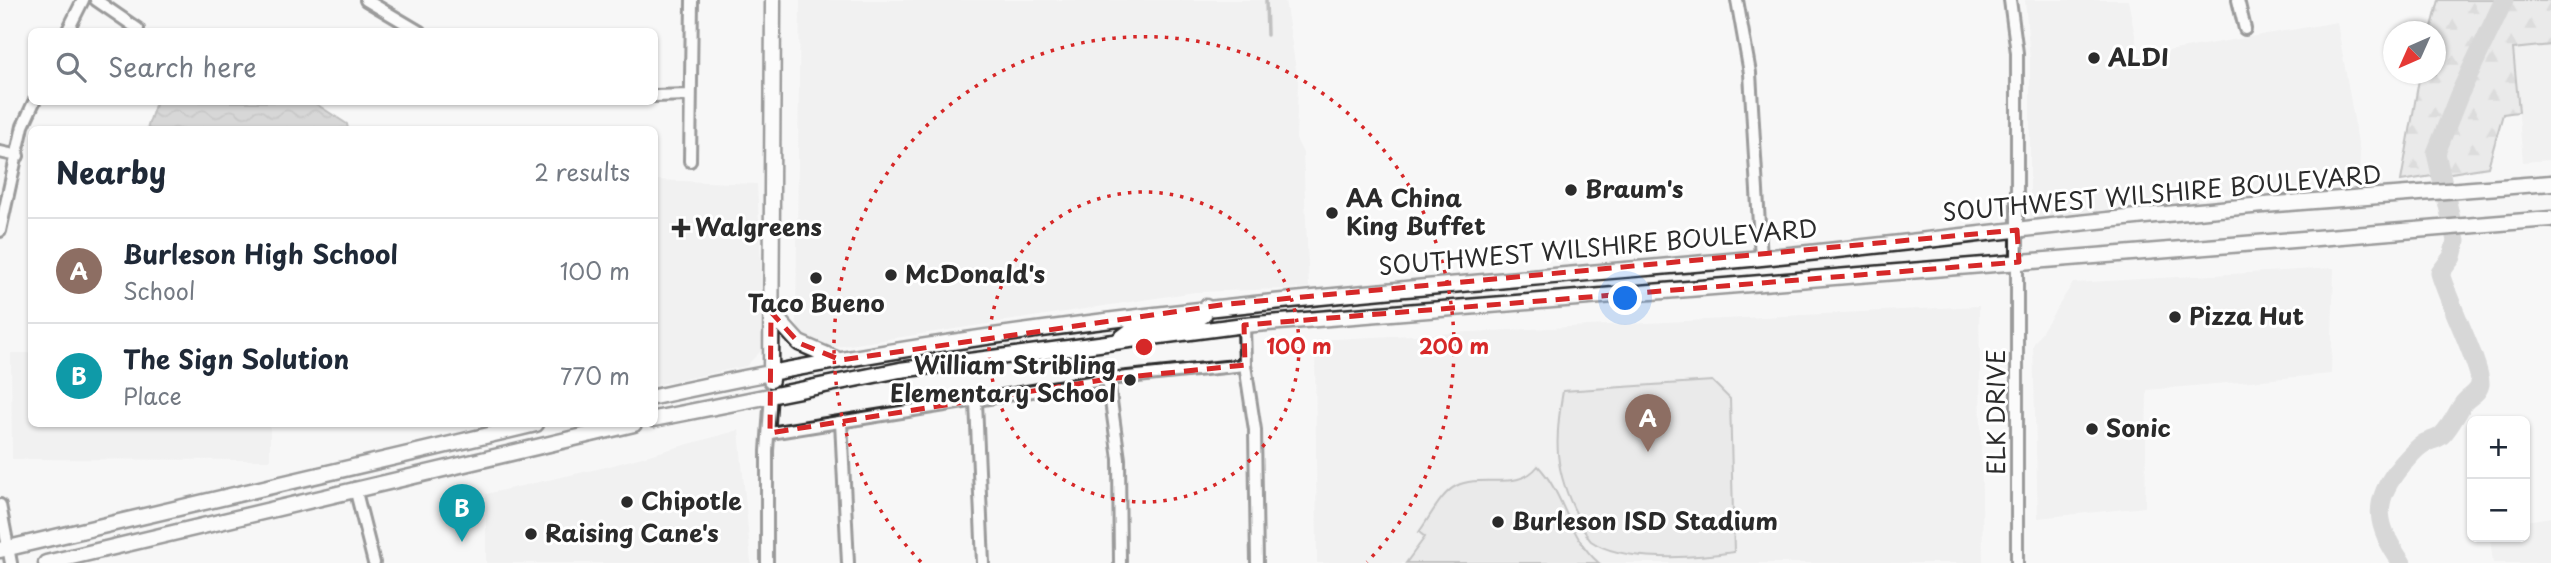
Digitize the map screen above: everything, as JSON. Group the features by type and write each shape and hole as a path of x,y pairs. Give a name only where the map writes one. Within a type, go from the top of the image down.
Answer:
{"main road":[{"path":"771,394 774,0"},
{"name":"SOUTHWEST WILSHIRE BOULEVARD","path":"658,396 771,372 984,335 1206,307 1761,258 2193,211 2551,183"},
{"name":"SOUTHWEST WILSHIRE BOULEVARD","path":"658,418 900,370 1244,325 2551,219"},
{"path":"1430,286 1432,309"},
{"path":"1116,342 1134,328 1196,320 1204,315 1206,307"},
{"path":"771,312 799,343 820,355 841,360"},
{"path":"6,554 524,427"},
{"path":"46,563 621,427"}],"street":[{"path":"69,28 83,0"},
{"path":"96,0 137,28"},
{"path":"366,0 412,28"},
{"path":"690,161 692,0"},
{"path":"1737,0 1750,73 1761,258"},
{"name":"ELK DRIVE","path":"2010,0 2017,53 2017,563"},
{"path":"2238,0 2245,29"},
{"path":"658,96 690,94"},
{"path":"0,230 23,126 33,105"},
{"path":"0,152 18,156"},
{"path":"1244,325 1245,365 1255,430 1257,563"},
{"path":"770,433 1108,379 1245,365"},
{"path":"1108,379 1119,459 1120,563"},
{"path":"767,563 767,451 771,394"},
{"path":"976,401 984,563"},
{"path":"841,422 848,563"},
{"path":"355,488 374,563"},
{"path":"0,505 6,554"}],"highlighted area":[{"path":"2017,230 2019,262 1244,325 1245,365 1108,379 770,433 771,312 799,343 841,360 1228,304"}],"shaded area":[{"path":"800,0 1285,0 1298,82 1296,139 1303,153 1309,288 1195,292 823,349 811,345 800,335 796,320"},
{"path":"2025,0 2128,0 2139,56 2337,22 2360,154 2359,184 2220,194 2030,220 2030,59"},
{"path":"2551,45 2551,160 2523,162 2513,49"},
{"path":"658,180 757,184 764,324 761,351 746,366 658,384"},
{"path":"2334,268 2331,374 2147,390 2145,507 2038,518 2033,345 2073,283"},
{"path":"1979,306 1983,563 1317,563 1315,340"},
{"path":"11,353 28,353 28,427 270,427 270,460 12,459"},
{"path":"739,430 751,563 486,563 486,494 606,467"},
{"path":"2551,517 2551,563 2493,563 2491,542 2530,542 2530,520"}],"green space":[{"path":"2439,0 2551,0 2551,45 2513,49 2519,112 2503,114 2488,167 2401,181 2418,84 2446,84 2446,21 2434,21"},
{"path":"1712,381 1730,399 1734,552 1680,557 1640,556 1604,548 1591,541 1570,500 1560,470 1557,441 1563,391"},
{"name":"Burleson ISD Stadium","path":"1538,466 1555,489 1580,541 1599,563 1406,563 1425,537 1419,532 1440,500 1451,489 1466,482 1520,478 1530,474"}],"water":[{"path":"155,105 318,105 347,126 148,126"}],"waterway":[{"path":"1266,0 1267,35"},
{"path":"2402,563 2382,526 2380,515 2384,492 2400,467 2414,452 2423,444 2440,437 2480,384 2475,363 2440,273 2452,257 2456,241 2436,153 2459,95 2504,0"}],"place":[{"name":"ALDI","path":"2094,58"},
{"name":"Braum's","path":"1571,190"},
{"name":"AA China King Buffet","path":"1332,213"},
{"name":"Walgreens","path":"681,228"},
{"name":"McDonald's","path":"891,275"},
{"name":"Taco Bueno","path":"816,278"},
{"name":"Pizza Hut","path":"2175,317"},
{"name":"William Stribling Elementary School","path":"1130,380"},
{"name":"Sonic","path":"2092,429"},
{"name":"Burleson High School","path":"1648,452"},
{"name":"Chipotle","path":"627,502"},
{"name":"Burleson ISD Stadium","path":"1498,522"},
{"name":"Raising Cane's","path":"531,534"},
{"name":"The Sign Solution","path":"462,542"}]}
